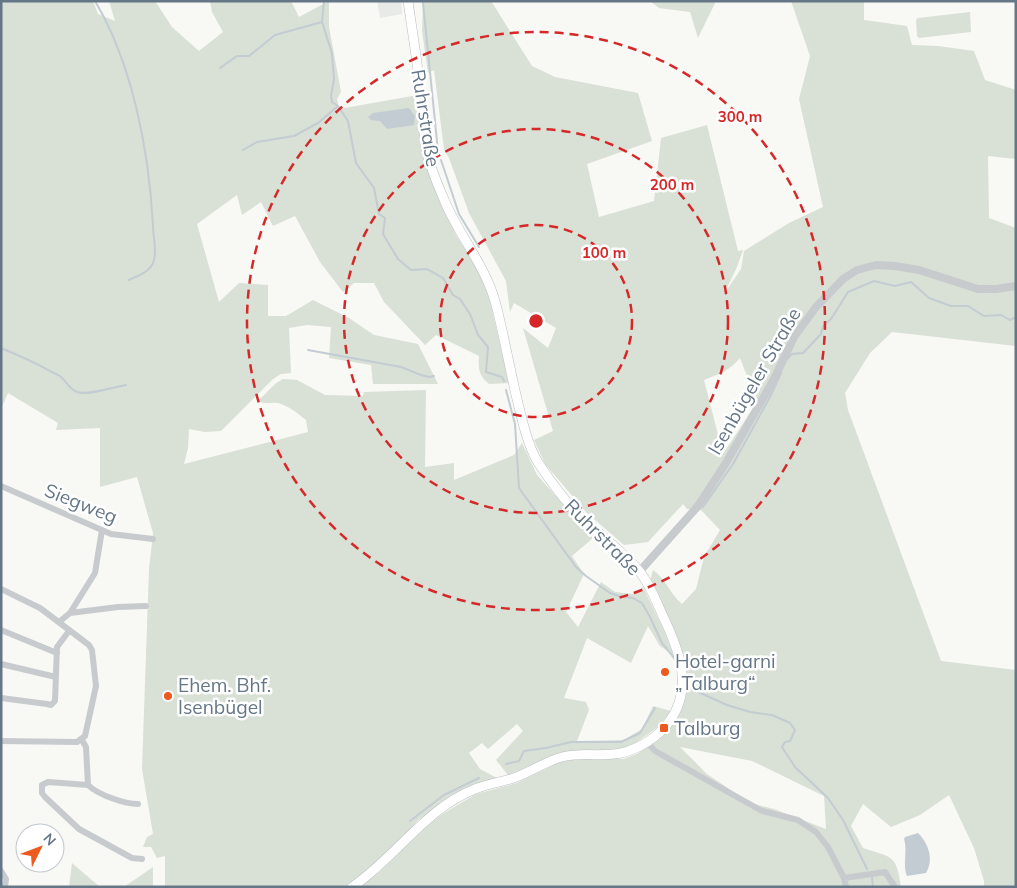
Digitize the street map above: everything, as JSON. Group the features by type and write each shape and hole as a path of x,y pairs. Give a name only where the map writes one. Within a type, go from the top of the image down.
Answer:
{"main road":[{"name":"Ruhrstraße","path":"352,887 377,868 428,818 475,789 515,778 558,758 574,754 619,754 647,742 671,720 680,699 683,680 679,652 648,584 639,572 578,514 551,483 536,460 522,419 495,303 488,281 461,235 443,197 429,158 408,1"}],"street":[{"name":"Isenbügeler Straße","path":"639,572 698,506 726,463 774,379 794,337 816,307 843,279 858,270 876,265 918,270 978,289 1016,286"},
{"name":"Siegweg","path":"1,486 111,534 152,538"},
{"path":"59,622 70,613 95,573 102,530"},
{"path":"1,589 40,608 89,645 92,650 96,686 90,719 82,740 77,742 1,741"},
{"path":"70,613 118,607 146,606"},
{"path":"1,630 57,653"},
{"path":"1,698 51,705 55,701 57,647 69,630"},
{"path":"1,664 56,677"},
{"path":"82,740 86,747 88,785"},
{"path":"647,742 655,751 762,811 798,820 816,832 828,847 844,878 846,887"},
{"path":"138,804 129,804 93,790 88,785 48,782 42,786 42,793 79,829 132,858 142,859"},
{"path":"1,871 6,878 5,887"},
{"path":"844,878 885,872 895,887"}],"shaded area":[{"path":"1,1 93,1 98,14 115,21 109,1 155,1 172,27 199,51 223,32 212,12 210,1 291,1 299,17 329,1 329,27 341,92 337,99 339,109 418,95 435,189 456,235 478,270 489,297 509,383 489,384 480,372 479,356 436,335 425,345 384,302 374,283 354,283 343,292 320,262 295,216 273,226 261,202 242,215 237,195 197,224 219,302 239,283 268,285 268,316 286,316 313,300 349,318 374,335 418,344 438,384 373,384 371,365 329,358 331,327 307,325 289,328 291,373 281,374 273,379 221,431 205,432 189,429 188,448 184,464 308,432 306,420 289,408 278,403 258,401 275,384 283,379 297,380 325,395 363,396 364,392 426,390 425,467 454,463 454,480 514,455 522,443 537,475 593,538 572,556 584,574 566,612 578,627 601,582 615,592 633,594 643,587 665,633 678,667 669,652 660,646 648,626 631,663 587,638 564,698 586,702 589,710 577,741 624,740 642,729 653,706 671,711 659,726 633,745 620,749 558,753 508,775 496,760 523,731 517,724 488,749 482,743 469,753 480,769 497,778 455,795 418,820 388,853 367,872 344,887 165,887 165,856 157,858 151,847 143,847 147,837 153,834 142,769 149,569 153,533 137,477 100,487 100,428 56,430 58,423 8,393 1,409"},
{"path":"377,1 401,1 402,14 380,18"},
{"path":"423,1 491,1 532,66 555,77 638,93 652,141 587,164 599,217 654,201 661,138 707,125 738,251 743,250 724,294 741,269 744,251 789,223 823,207 799,99 810,56 791,1 864,1 864,20 907,26 912,45 938,46 974,51 985,80 1016,90 1016,159 988,156 989,218 1016,228 1016,346 892,332 870,353 845,393 848,410 941,661 1016,670 1016,887 984,887 974,848 949,795 920,815 891,827 863,804 851,826 863,848 887,856 895,863 901,887 359,887 379,872 434,819 476,794 517,783 558,763 575,759 623,759 637,754 655,741 684,698 687,667 650,582 653,570 682,604 696,589 704,557 720,530 701,510 687,509 683,504 648,542 624,545 587,513 545,464 534,440 553,431 523,328 548,348 556,328 514,303 510,312 506,281 469,213 444,149 434,70 428,73 422,31","holes":["740,358 757,402 723,454 704,380 724,372","680,747 752,761 824,796 826,829 774,809 750,803 707,774"]},
{"path":"650,1 716,1 698,38 690,12 659,8"},
{"path":"970,12 971,32 919,38 917,36 916,20 918,18"},
{"path":"409,108 415,116 414,125 387,129 380,121 371,120 368,117 373,113"},
{"path":"918,833 925,842 929,852 930,863 926,873 907,876 904,839"},
{"path":"72,863 100,887 69,887"},
{"path":"153,867 153,887 124,887"}],"waterway":[{"path":"95,1 120,53 129,81 137,110 148,169 155,256 147,270 129,280"},
{"path":"324,1 322,22 332,53 334,79 331,96 332,102 338,106 348,121 356,163 374,188 379,214 385,218 383,234 398,259 411,270 427,269 443,278 453,295 460,299 470,314 478,335 488,347 486,372 502,377 504,381"},
{"path":"423,3 438,151"},
{"path":"220,68 237,56 249,56 275,35 322,22"},
{"path":"243,150 257,142 294,136 318,123 338,106"},
{"path":"441,160 459,214 479,247"},
{"path":"787,359 792,354 803,353 821,334 823,326 831,319 848,292 874,281 895,286 911,282 929,298 951,306 968,306 984,316 1001,315 1010,320 1016,317"},
{"path":"1,348 59,375 77,392 94,392 126,385"},
{"path":"308,350 401,367 421,375 434,376"},
{"path":"703,507 733,464 781,373"},
{"path":"506,390 515,424 519,488 576,567 610,593 633,598 642,603 662,643 674,658"},
{"path":"693,687 696,691 727,705 750,712 772,715 790,723 795,730 790,741 785,742 782,747 795,767 828,798 843,820 867,869"},
{"path":"506,764 519,761 524,751 571,742 621,742 640,733 655,708"},
{"path":"410,821 444,795 479,778"},
{"path":"872,877 873,887"}],"place":[{"name":"Hotel-garni „Talburg“","path":"665,672"},
{"name":"Ehem. Bhf. Isenbügel","path":"168,696"},
{"name":"Talburg","path":"664,728"}]}
